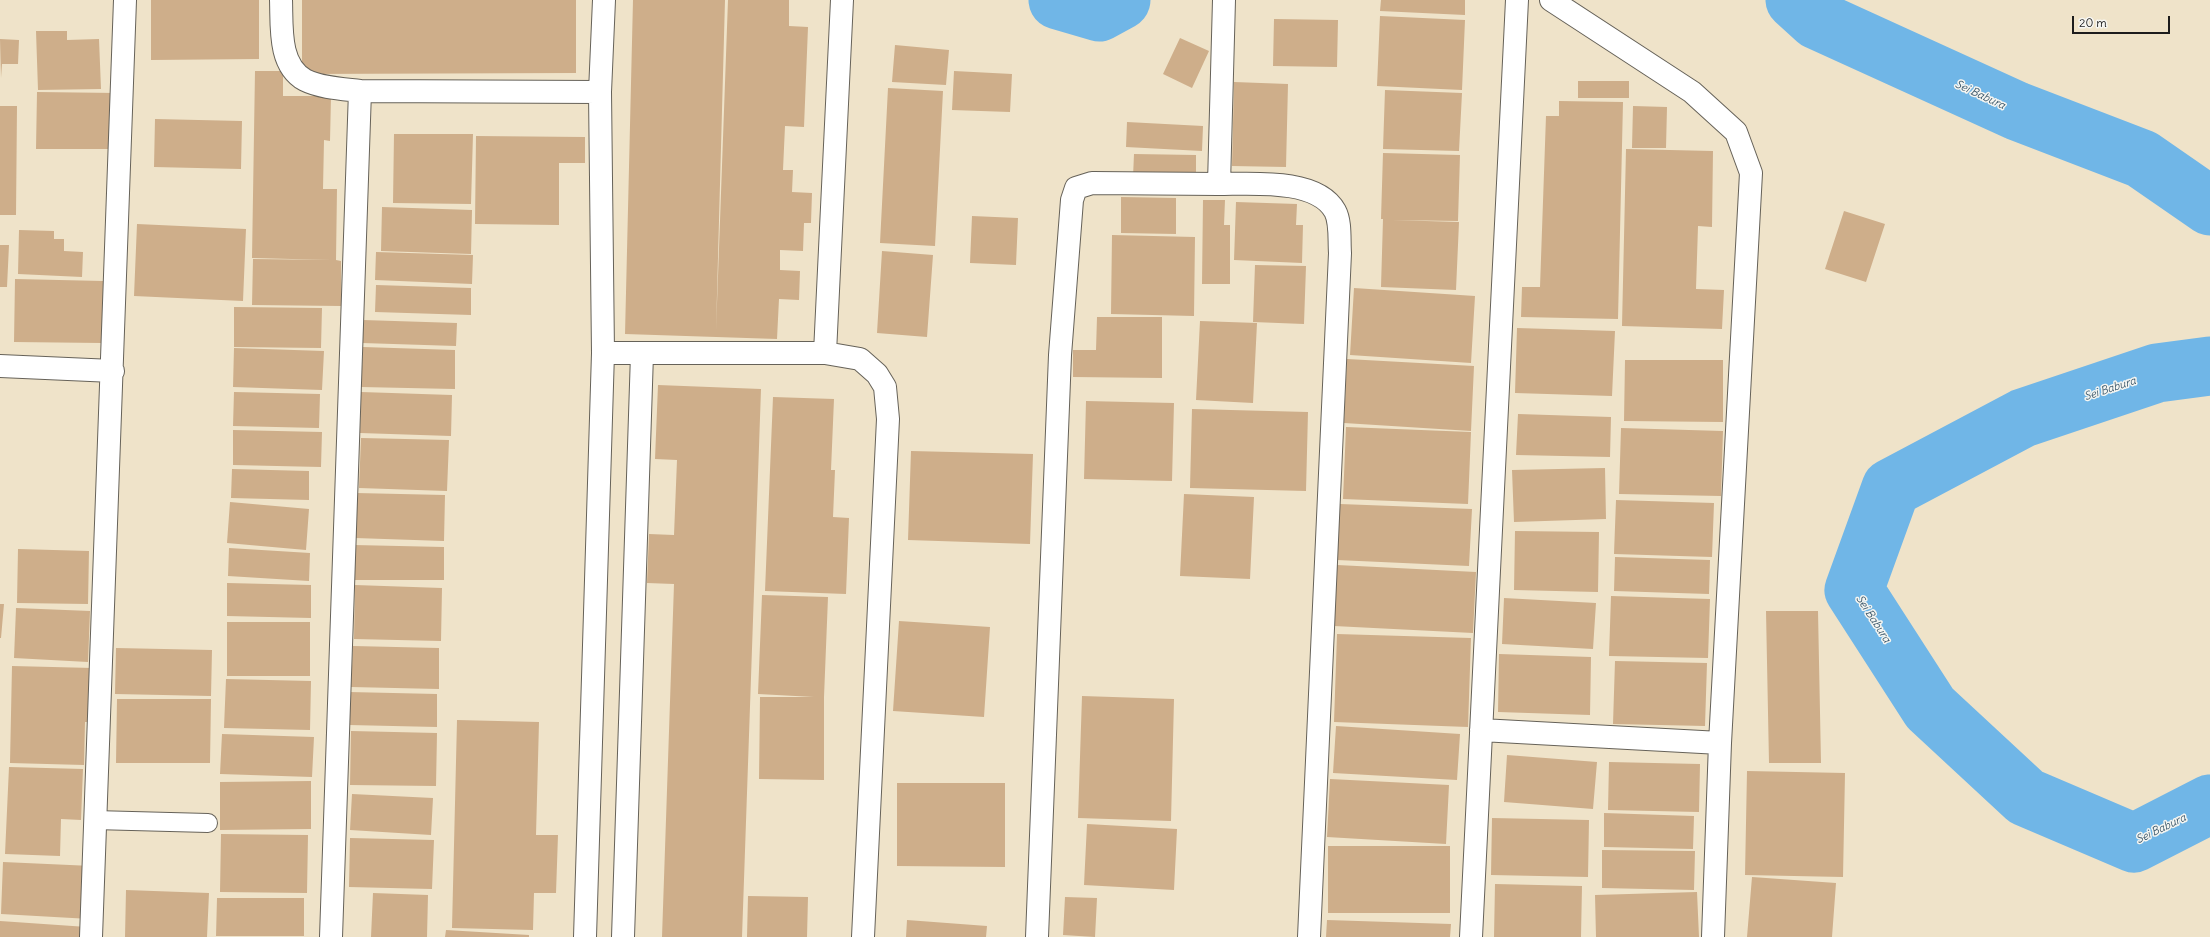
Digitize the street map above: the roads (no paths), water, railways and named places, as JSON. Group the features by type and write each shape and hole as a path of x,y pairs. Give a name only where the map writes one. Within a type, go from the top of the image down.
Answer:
{"street":[{"path":"91,937 94,820 125,0"},
{"path":"281,0 284,49 290,66 305,80 332,87 360,91 600,92"},
{"path":"585,937 603,353 600,92 604,0"},
{"path":"825,353 842,0"},
{"path":"1219,184 1224,0"},
{"path":"1471,937 1517,0"},
{"path":"1551,0 1692,92 1736,132 1750,173 1720,743 1713,937"},
{"path":"330,937 360,91"},
{"path":"1037,937 1060,355 1072,200 1076,188 1092,183 1219,184 1298,187 1316,192 1328,200 1335,212 1338,225 1339,261 1309,937"},
{"path":"603,353 825,353 860,359 877,374 885,386 888,419 863,937"},
{"path":"623,937 642,354"},
{"path":"0,366 112,371"},
{"path":"1481,730 1720,743"}],"lane":[{"path":"94,820 208,823"}],"waterway":[{"name":"Sei Babura","path":"1058,0 1099,12 1121,0"},
{"name":"Sei Babura","path":"1795,0 1817,20 2017,111 2142,159 2210,206"},
{"name":"Sei Babura","path":"2210,366 2157,373 2023,418 1891,488 1854,590 1930,708 2026,797 2134,843 2210,804"}]}
